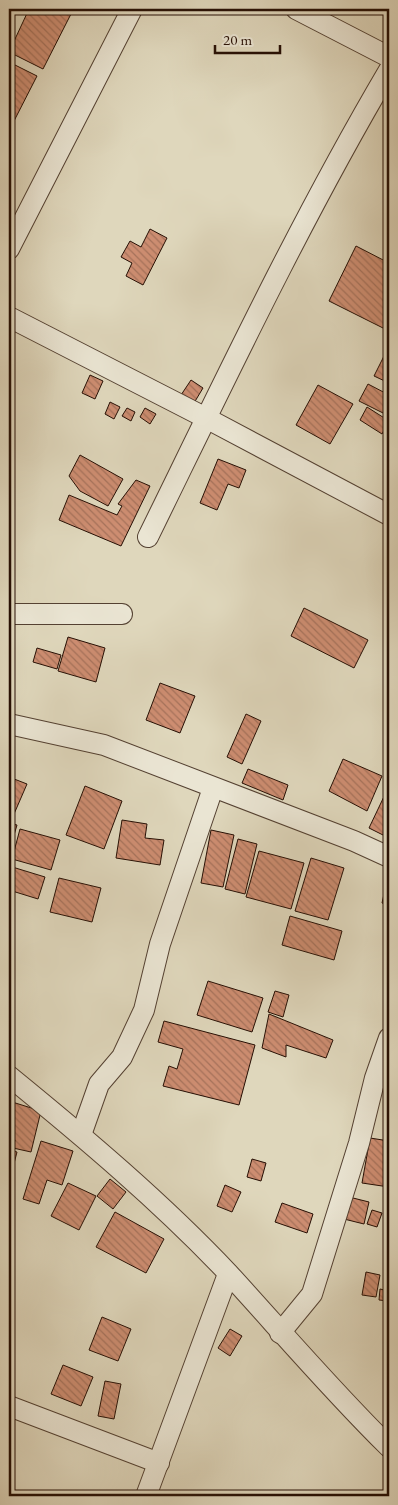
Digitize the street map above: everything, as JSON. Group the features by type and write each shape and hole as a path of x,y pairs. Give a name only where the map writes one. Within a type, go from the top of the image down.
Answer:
{"street":[{"path":"9,250 132,9"},
{"path":"296,9 389,57"},
{"path":"148,537 206,418 345,145 389,70"},
{"path":"9,317 389,515"},
{"path":"9,614 122,614"},
{"path":"9,724 104,745 346,837 389,857"},
{"path":"81,1135 99,1084 122,1058 144,1010 160,944 213,788"},
{"path":"280,1332 312,1294 359,1143 375,1078 389,1038"},
{"path":"9,1076 81,1135 154,1200 228,1274 321,1374 345,1404 389,1447"},
{"path":"146,1496 228,1274"},
{"path":"9,1406 159,1463"}],"building":[{"path":"29,9 66,9 72,12 43,69 9,52"},
{"path":"9,62 37,76 14,121 9,119"},
{"path":"150,229 167,238 143,285 126,276 132,263 121,257 130,241 141,247"},
{"path":"356,246 389,263 389,331 329,301"},
{"path":"389,346 389,383 374,376"},
{"path":"90,375 103,381 95,399 82,393"},
{"path":"191,380 203,388 194,403 181,395"},
{"path":"368,384 389,395 389,401 383,413 359,401"},
{"path":"318,385 353,404 330,444 296,425"},
{"path":"110,402 120,407 114,419 105,414"},
{"path":"367,407 389,421 382,434 360,420"},
{"path":"127,408 135,412 131,421 122,416"},
{"path":"145,408 156,414 150,424 140,417"},
{"path":"80,455 123,479 108,506 80,491 69,476"},
{"path":"218,459 246,470 239,488 228,484 217,510 200,503"},
{"path":"136,480 150,486 121,546 59,520 69,495 117,515 122,506 118,504"},
{"path":"304,608 368,640 354,668 291,636"},
{"path":"68,637 105,648 96,682 58,671"},
{"path":"37,648 61,655 57,669 33,662"},
{"path":"160,683 195,696 180,733 146,720"},
{"path":"246,714 261,721 242,764 227,757"},
{"path":"343,759 382,776 367,811 329,791"},
{"path":"248,769 288,785 283,800 242,783"},
{"path":"9,777 27,784 14,814 9,812"},
{"path":"85,786 122,801 104,849 66,835"},
{"path":"389,786 389,838 369,828"},
{"path":"122,820 147,824 145,838 164,840 160,865 116,858"},
{"path":"9,823 17,825 9,852"},
{"path":"20,829 60,840 51,870 12,859"},
{"path":"211,830 234,835 223,887 201,883"},
{"path":"238,839 257,844 245,894 225,889"},
{"path":"259,851 304,863 291,909 246,897"},
{"path":"311,858 344,868 328,920 295,911"},
{"path":"9,866 45,877 38,899 9,890"},
{"path":"389,876 389,905 382,903"},
{"path":"59,878 101,888 92,922 50,912"},
{"path":"290,916 342,931 334,960 282,945"},
{"path":"208,981 263,998 252,1032 197,1015"},
{"path":"275,991 289,995 283,1017 268,1012"},
{"path":"269,1014 333,1040 326,1058 286,1045 286,1057 262,1048"},
{"path":"164,1021 255,1045 239,1105 163,1086 169,1066 177,1069 183,1049 158,1042"},
{"path":"9,1101 41,1111 31,1152 13,1148 15,1140 9,1139"},
{"path":"370,1138 389,1141 389,1187 362,1183"},
{"path":"41,1141 73,1151 62,1185 47,1180 39,1204 23,1199"},
{"path":"9,1150 17,1152 9,1183"},
{"path":"252,1159 266,1163 261,1181 247,1177"},
{"path":"110,1179 126,1192 113,1209 97,1196"},
{"path":"68,1183 96,1196 79,1230 51,1216"},
{"path":"225,1185 241,1192 232,1212 217,1206"},
{"path":"349,1197 369,1202 364,1224 344,1219"},
{"path":"282,1203 313,1214 307,1233 275,1222"},
{"path":"372,1210 382,1213 377,1227 367,1224"},
{"path":"115,1212 164,1239 146,1273 96,1247"},
{"path":"366,1272 380,1275 376,1297 362,1295"},
{"path":"380,1289 389,1291 389,1301 379,1300"},
{"path":"102,1317 131,1329 118,1361 89,1350"},
{"path":"230,1329 242,1336 230,1356 218,1348"},
{"path":"63,1365 93,1377 81,1406 51,1394"},
{"path":"105,1381 121,1384 114,1419 98,1416"}]}
